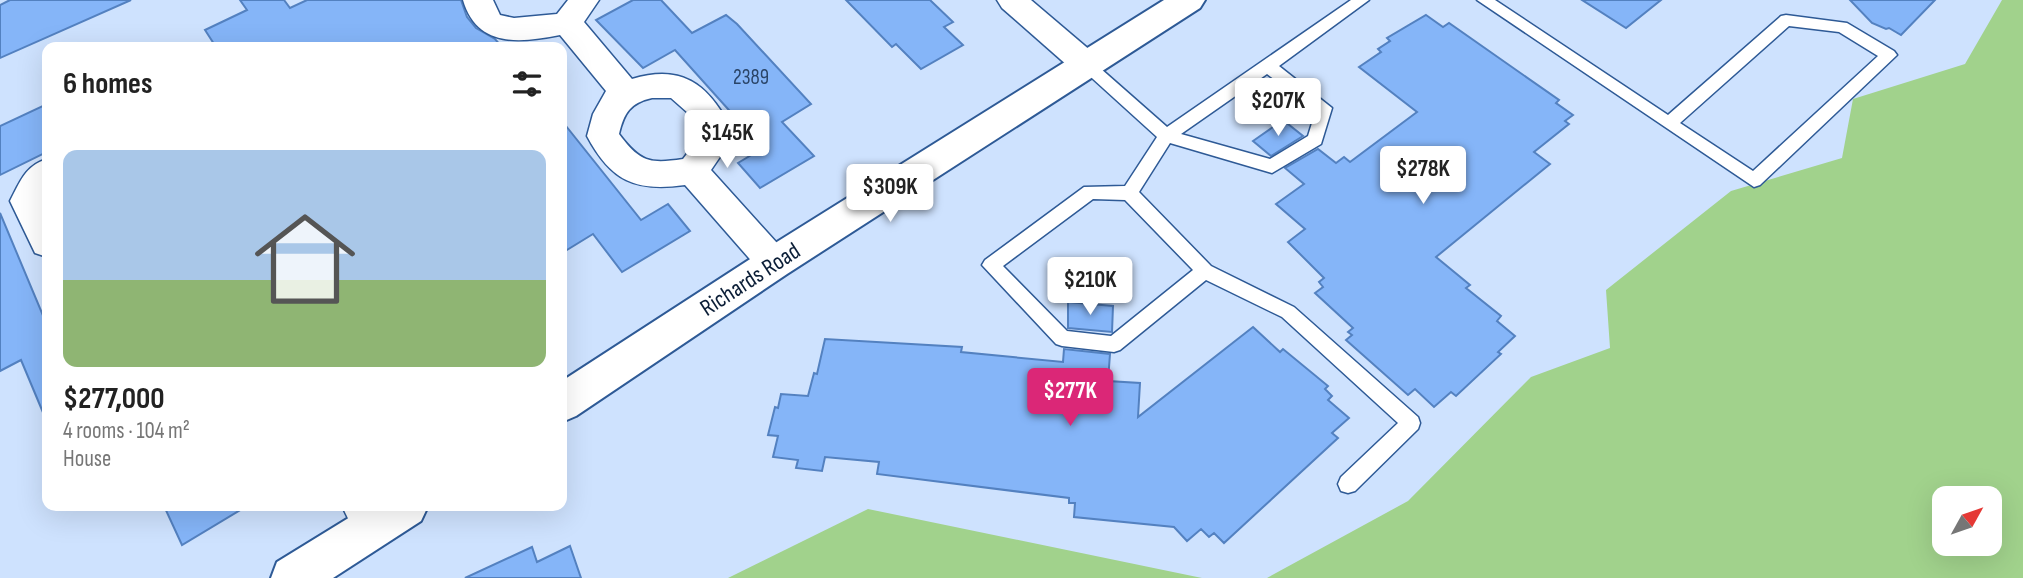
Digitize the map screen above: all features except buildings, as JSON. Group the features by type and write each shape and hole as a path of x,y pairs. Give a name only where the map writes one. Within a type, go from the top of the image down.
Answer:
{"main road":[{"name":"Richards Road","path":"567,400 774,263 1189,0"},
{"path":"293,578 380,513"}],"street":[{"path":"478,0 483,15 494,24 510,30 528,30 575,11 625,92"},
{"path":"1012,0 1087,65"},
{"path":"652,86 678,86 699,104 714,126 708,151 692,171 660,176 633,173 616,155 603,136 608,113 625,92 652,86"},
{"path":"692,171 774,263"},
{"path":"42,177 36,182 27,201 42,232"}],"lane":[{"path":"1129,193 1167,136 1362,0"},
{"path":"1484,0 1754,180 1889,55 1842,27 1787,20 1670,123"},
{"path":"1087,65 1167,136 1272,166 1314,140 1324,108 1268,65"},
{"path":"1205,271 1114,344 1062,338 991,265 1090,192 1129,193 1205,271 1288,312 1411,423 1348,484"}],"green space":[{"path":"2002,0 2023,0 2023,578 1267,578 1408,501 1531,377 1610,348 1606,290 1731,191 1842,158 1853,99 1965,64"},
{"path":"868,509 1202,578 728,578"}]}
